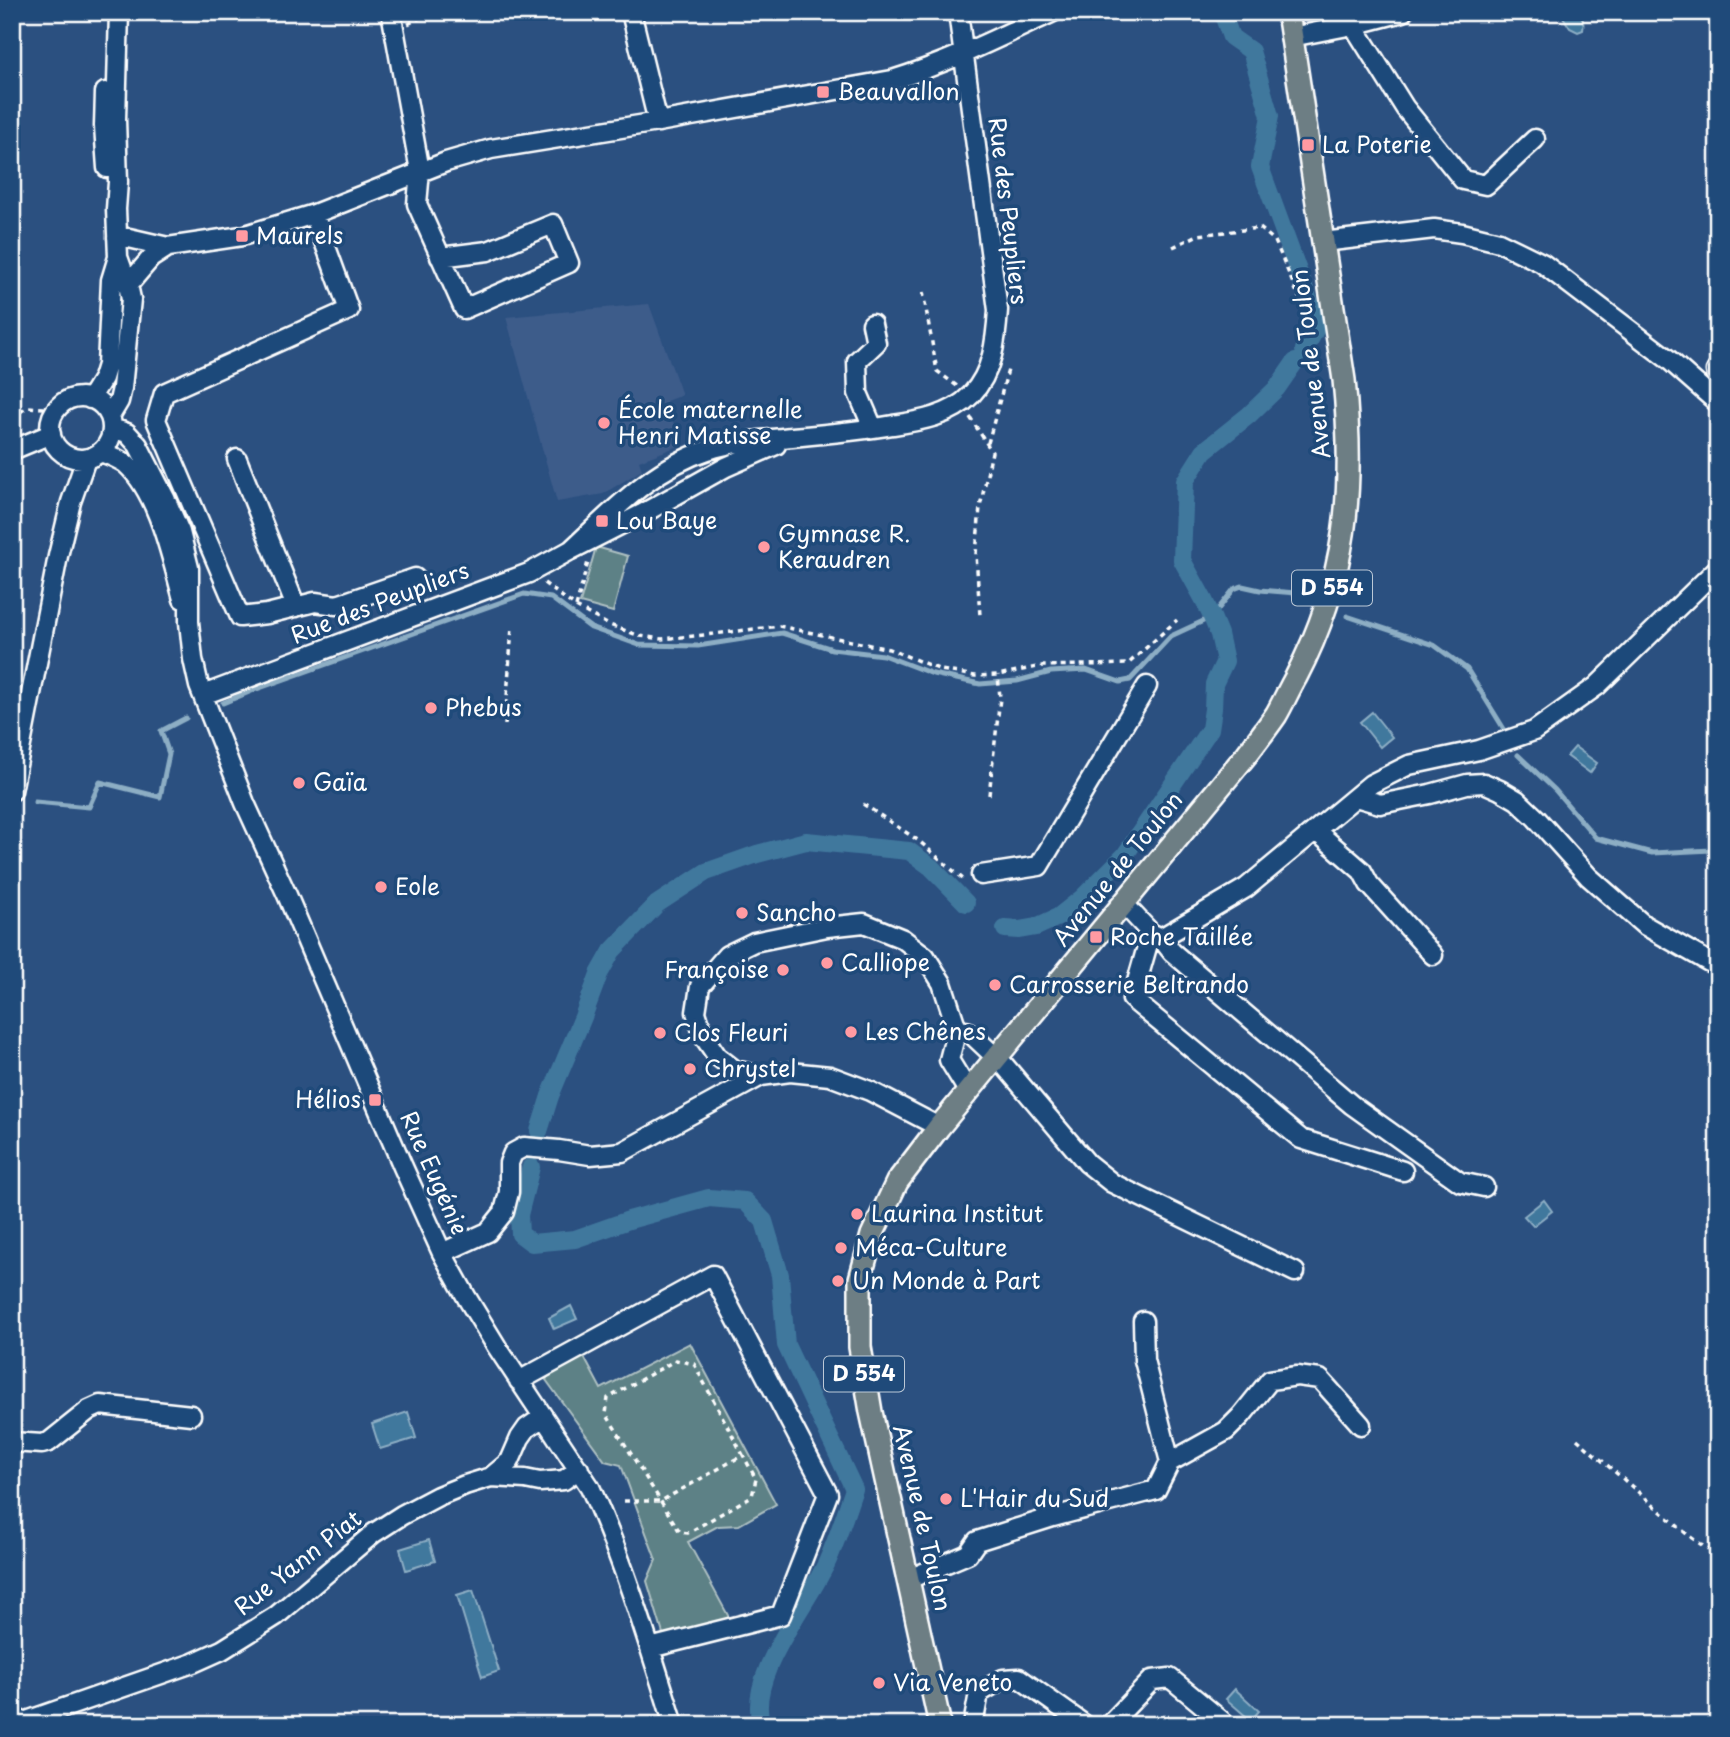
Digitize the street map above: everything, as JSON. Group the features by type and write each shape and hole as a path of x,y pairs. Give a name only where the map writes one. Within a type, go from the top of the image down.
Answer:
{"main road":[{"name":"Avenue de Toulon","path":"940,1725 871,1412 860,1347 860,1279 872,1235 897,1182 968,1091 1247,754 1276,714 1302,664 1326,607 1345,526 1349,440 1344,380 1288,12"}],"street":[{"path":"112,12 108,36 104,126 106,161 116,209"},
{"path":"12,791 71,502 94,455 110,441 111,422 122,388 130,292 118,257 117,238 119,12"},
{"path":"391,12 420,171 417,204 440,257 464,309 569,263 553,224 488,251 440,257"},
{"path":"631,12 658,122"},
{"name":"Rue des Peupliers","path":"571,550 638,489 662,471 689,457 710,449 751,441 924,420 961,404 972,394 985,375 992,357 998,310 958,12"},
{"path":"117,238 168,247 242,236 314,214 420,171 491,149 892,80 924,71 1053,12"},
{"path":"1291,37 1403,12"},
{"path":"1353,24 1405,108 1462,180 1486,185 1535,139"},
{"path":"314,214 349,310 164,393 156,420 240,617 267,614 315,602 337,605 415,578"},
{"path":"1323,242 1434,229 1499,242 1542,263 1668,359 1718,403"},
{"path":"118,257 134,262 150,258 168,247"},
{"path":"90,399 103,378 107,365 111,280 118,257"},
{"path":"111,300 130,292 150,258"},
{"path":"872,324 876,343 856,361 858,393 873,428"},
{"path":"1718,368 1718,380"},
{"path":"94,455 74,458 58,449 51,434 53,416 72,399 90,399 105,409 111,422"},
{"name":"Rue Eugénie","path":"111,422 138,445 180,533 189,568 192,659 202,695 245,803 442,1253 519,1381 590,1487 650,1647 674,1725"},
{"path":"12,450 51,434"},
{"name":"Rue des Peupliers","path":"202,695 529,573 740,460 796,437"},
{"path":"64,454 71,502"},
{"name":"Rue Eugénie","path":"94,455 124,462 139,479 155,508 166,537 190,622"},
{"path":"237,459 296,607"},
{"path":"1403,1171 1301,1139 1132,999 1156,936 1246,888 1371,784 1409,765 1479,750 1534,732 1597,686 1718,568"},
{"path":"973,878 1039,866 1147,686"},
{"path":"1356,797 1380,804 1467,784 1484,783 1500,790 1517,800 1589,877 1644,925 1709,962"},
{"path":"1316,831 1362,871 1369,884 1433,955"},
{"path":"1124,904 1172,952 1352,1105 1460,1182 1484,1186"},
{"path":"761,1076 735,1070 717,1056 704,1037 696,1012 700,986 727,955 754,942 827,927 864,923 903,939 925,956 942,983 957,1029 948,1060 968,1091"},
{"path":"957,1029 970,1032 1087,1163 1112,1183 1295,1272"},
{"path":"442,1253 488,1232 504,1212 509,1192 509,1163 513,1153 524,1147 590,1156 622,1152 761,1076 790,1072 830,1076 870,1091 939,1127"},
{"path":"519,1381 713,1275 828,1494 781,1615 650,1647"},
{"path":"1143,1321 1144,1360 1170,1462"},
{"path":"909,1579 968,1554 977,1541 1053,1517 1156,1490 1170,1462 1226,1432 1270,1380 1297,1376 1320,1379 1361,1425"},
{"path":"12,1442 49,1442 89,1410 100,1405 191,1415"},
{"name":"Rue Yann Piat","path":"491,1477 510,1461 527,1428 543,1417"},
{"path":"513,1453 517,1470 525,1479"},
{"name":"Rue Yann Piat","path":"15,1725 193,1663 222,1650 276,1616 374,1533 439,1496 491,1477 540,1482 564,1480 579,1469"},
{"path":"973,1725 979,1693 1003,1679 1019,1678 1085,1725"},
{"path":"1108,1725 1152,1680 1170,1678 1227,1725"}],"path":[{"path":"395,31 431,12"},
{"path":"1172,247 1198,235 1261,228 1275,241 1300,300"},
{"path":"923,292 937,371 957,386 953,392"},
{"path":"987,444 1006,374"},
{"path":"12,417 29,407 58,409"},
{"path":"967,412 992,452 979,507 976,554 979,617"},
{"path":"576,607 595,538"},
{"path":"529,573 576,607 607,624 640,636 662,639 779,626 889,649 942,670 975,676 998,675 1042,666 1128,664 1177,620"},
{"path":"505,725 512,627"},
{"path":"989,795 1000,698 998,675"},
{"path":"863,804 973,878"},
{"path":"676,1360 694,1364 743,1455 756,1479 752,1496 688,1533 680,1532 606,1414 608,1398 676,1360"},
{"path":"1577,1439 1689,1536 1718,1556"},
{"path":"624,1502 661,1501 743,1455"}],"shaded area":[{"path":"1560,12 1581,16 1583,30 1578,32 1570,28"},
{"name":"École maternelle Henri Matisse","path":"649,304 682,395 666,401 681,445 639,461 642,470 603,494 557,502 506,317"},
{"path":"1372,712 1392,737 1380,747 1360,722"},
{"path":"1575,747 1597,763 1590,773 1567,756"},
{"path":"1544,1200 1552,1211 1533,1226 1524,1216"},
{"path":"571,1306 577,1319 554,1329 549,1318"},
{"path":"408,1412 416,1438 380,1449 372,1424"},
{"path":"429,1540 435,1561 406,1570 400,1549"},
{"path":"473,1590 499,1671 482,1677 457,1595"},
{"path":"1235,1689 1259,1711 1253,1718 1248,1718 1226,1699"}],"green space":[{"path":"596,547 628,556 613,612 580,603"},
{"path":"690,1343 776,1504 739,1525 718,1526 688,1542 730,1619 664,1637 647,1581 656,1560 621,1465 605,1461 546,1380 550,1372 580,1355 585,1359 601,1389"}],"waterway":[{"path":"1222,12 1231,37 1251,51 1270,116 1260,167 1318,325 1304,350"},
{"path":"1005,929 1036,927 1058,917 1082,898 1125,855 1210,729 1214,684 1225,661 1212,617 1182,560 1185,481 1204,451 1249,415 1277,388 1295,362"},
{"path":"223,703 524,594 551,598 591,628 639,645 698,646 782,633 832,649 883,655 933,674 980,684 1017,681 1051,672 1086,670 1120,682 1130,680 1171,636 1212,617 1234,589 1242,586 1296,593"},
{"path":"1347,616 1434,645 1467,669 1504,729"},
{"path":"35,802 89,807 100,782 160,797 169,754 161,731 186,718"},
{"path":"1518,755 1555,790 1596,838 1652,853 1712,850 1718,853"},
{"path":"539,1131 550,1096 599,974 612,951 657,904 706,872 806,841 909,851 931,867 966,903"},
{"path":"531,1167 519,1215 520,1234 532,1243 575,1239 629,1220 709,1198 745,1201 764,1221 780,1275 786,1345 854,1489 828,1560 770,1663 762,1685 759,1706 762,1725"}],"place":[{"name":"Beauvallon","path":"823,92"},
{"name":"La Poterie","path":"1308,145"},
{"name":"Maurels","path":"242,236"},
{"name":"École maternelle Henri Matisse","path":"604,423"},
{"name":"Lou Baye","path":"602,521"},
{"name":"Gymnase R. Keraudren","path":"764,547"},
{"name":"Phebus","path":"431,708"},
{"name":"Gaïa","path":"299,783"},
{"name":"Eole","path":"381,887"},
{"name":"Sancho","path":"742,913"},
{"name":"Roche Taillée","path":"1096,937"},
{"name":"Calliope","path":"827,963"},
{"name":"Françoise","path":"783,970"},
{"name":"Carrosserie Beltrando","path":"995,985"},
{"name":"Les Chênes","path":"851,1032"},
{"name":"Clos Fleuri","path":"660,1033"},
{"name":"Chrystel","path":"690,1069"},
{"name":"Hélios","path":"375,1100"},
{"name":"Laurina Institut","path":"857,1214"},
{"name":"Méca-Culture","path":"841,1248"},
{"name":"Un Monde à Part","path":"838,1281"},
{"name":"L'Hair du Sud","path":"946,1499"},
{"name":"Via Veneto","path":"879,1683"}]}
